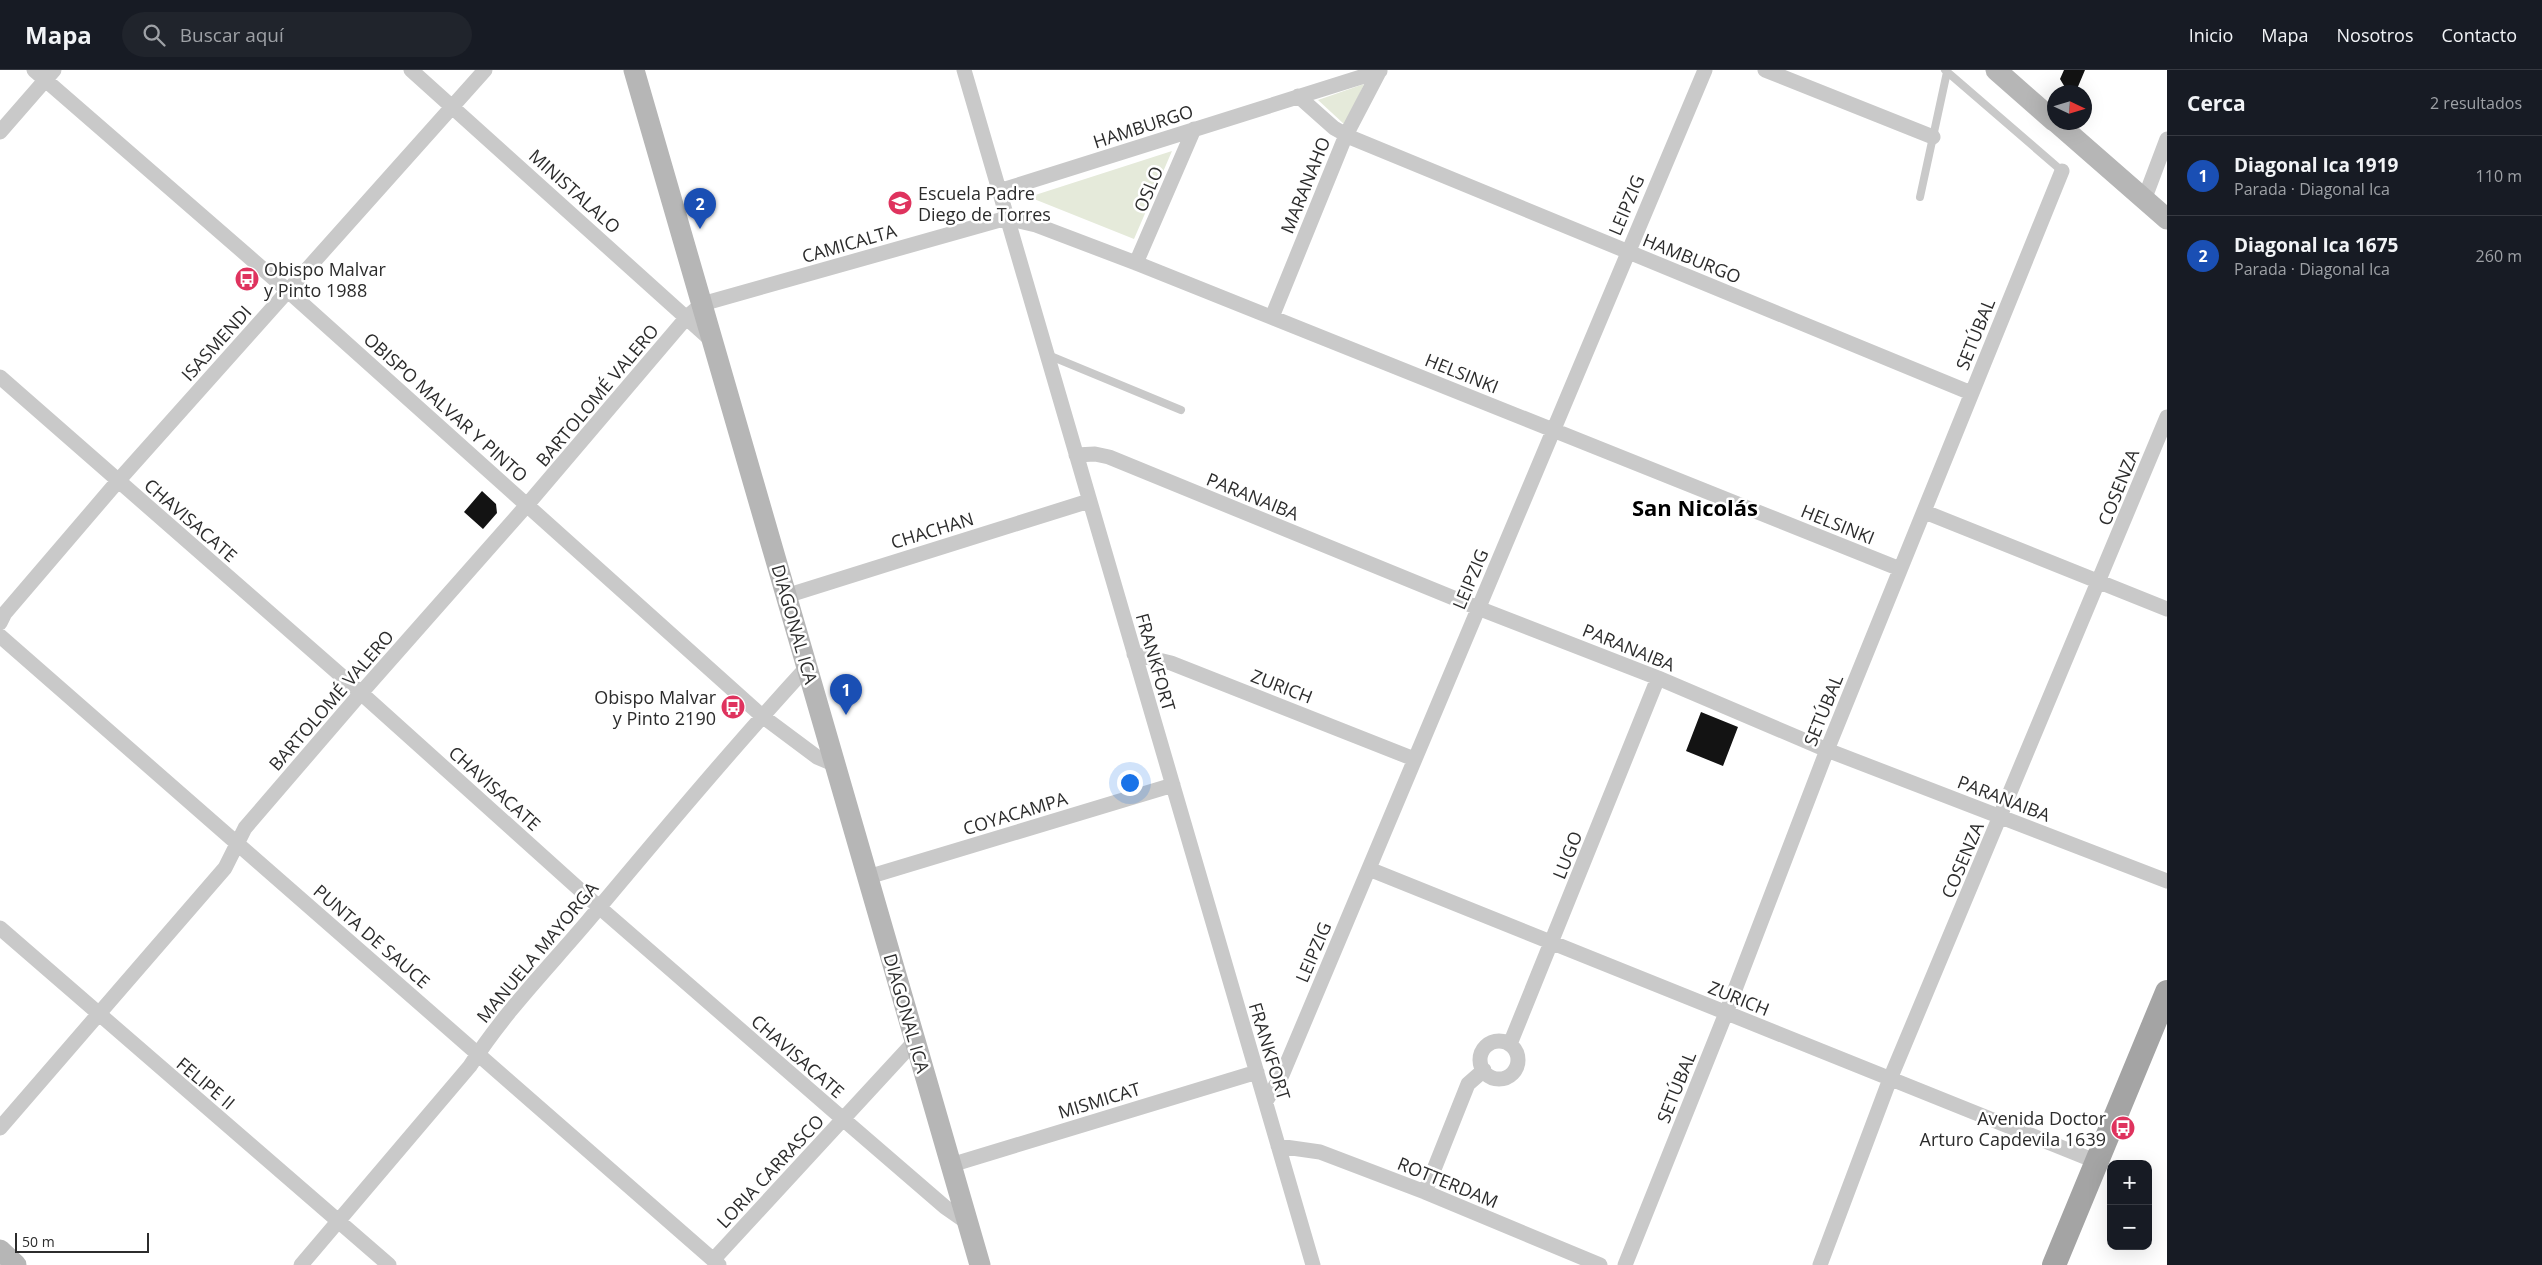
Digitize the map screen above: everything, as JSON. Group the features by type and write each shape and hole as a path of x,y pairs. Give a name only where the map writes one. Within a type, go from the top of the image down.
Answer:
{"main road":[{"name":"DIAGONAL ICA","path":"634,70 695,311 712,342 980,1265"},
{"path":"1996,70 2047,115"},
{"path":"2064,130 2167,220"},
{"path":"2054,1265 2095,1161 2165,1003"},
{"path":"0,1250 16,1265"}],"street":[{"name":"MINISTALALO","path":"411,70 695,311"},
{"name":"ISASMENDI","path":"0,623 5,613 118,481 485,70"},
{"name":"FRANKFORT","path":"964,70 1313,1265"},
{"name":"LEIPZIG","path":"1266,1101 1282,1076 1552,430 1705,70"},
{"path":"1764,70 1933,137"},
{"name":"HAMBURGO","path":"999,191 1380,71"},
{"name":"MARANAHO","path":"1272,317 1346,135 1380,71"},
{"path":"0,132 45,73"},
{"name":"OBISPO MALVAR Y PINTO","path":"45,73 762,716 817,757 836,765"},
{"name":"HAMBURGO","path":"1298,96 1334,128 1346,135 1971,393"},
{"name":"OSLO","path":"1136,263 1194,129"},
{"path":"2144,200 2167,140"},
{"name":"SETÚBAL","path":"1624,1265 1726,1013 1827,750 2062,171"},
{"name":"CAMICALTA","path":"695,311 1007,218"},
{"name":"HELSINKI","path":"1007,218 1036,225 1136,263 1900,569"},
{"name":"BARTOLOMÉ VALERO","path":"0,1128 225,868 245,828 695,311"},
{"name":"CHAVISACATE","path":"0,377 361,693 599,907 842,1119 945,1207 968,1224"},
{"name":"COSENZA","path":"1820,1265 1890,1079 2100,582 2167,417"},
{"name":"PARANAIBA","path":"1076,455 1096,454 1110,458 1478,608 1658,678 1827,750 2167,881"},
{"name":"CHACHAN","path":"786,596 1089,500"},
{"path":"1925,512 2167,609"},
{"name":"PUNTA DE SAUCE","path":"0,636 716,1262"},
{"name":"ZURICH","path":"1134,654 1171,663 1414,759"},
{"name":"MANUELA MAYORGA","path":"301,1265 470,1066 599,907 762,716 807,667"},
{"name":"LUGO","path":"1510,1044 1658,678"},
{"name":"COYACAMPA","path":"868,877 1173,785"},
{"name":"ZURICH","path":"1368,869 2095,1161"},
{"name":"FELIPE II","path":"0,928 97,1015 339,1220 389,1265"},
{"name":"LORIA CARRASCO","path":"716,1262 842,1119 915,1041"},
{"path":"1498,1041 1510,1044 1514,1048 1518,1060 1514,1071 1504,1078 1498,1079 1493,1078 1484,1070 1481,1057 1486,1047 1498,1041"},
{"path":"1425,1192 1468,1084 1484,1070"},
{"name":"MISMICAT","path":"951,1165 1257,1072"},
{"name":"ROTTERDAM","path":"1278,1146 1320,1152 1425,1192 1600,1265"}],"lane":[{"path":"1920,197 1946,71 2062,171"},
{"path":"1046,354 1182,410"}],"green space":[{"path":"1364,84 1345,125 1318,100"},
{"path":"1172,151 1134,239 1029,197"}],"building":[{"path":"2064,70 2085,70 2079,85 2064,85 2060,79"},
{"path":"482,491 496,504 497,513 483,529 464,512"},
{"path":"1701,712 1738,727 1723,766 1686,751"}],"place":[{"name":"Escuela Padre Diego de Torres","path":"900,203"},
{"name":"Diagonal Ica 1675","path":"700,229"},
{"name":"Obispo Malvar y Pinto 1988","path":"247,279"},
{"name":"Obispo Malvar y Pinto 2190","path":"733,707"},
{"name":"Diagonal Ica 1919","path":"846,715"},
{"name":"Avenida Doctor Arturo Capdevila 1639","path":"2123,1128"}],"district":[{"name":"San Nicolás","path":"1695,507"}]}
